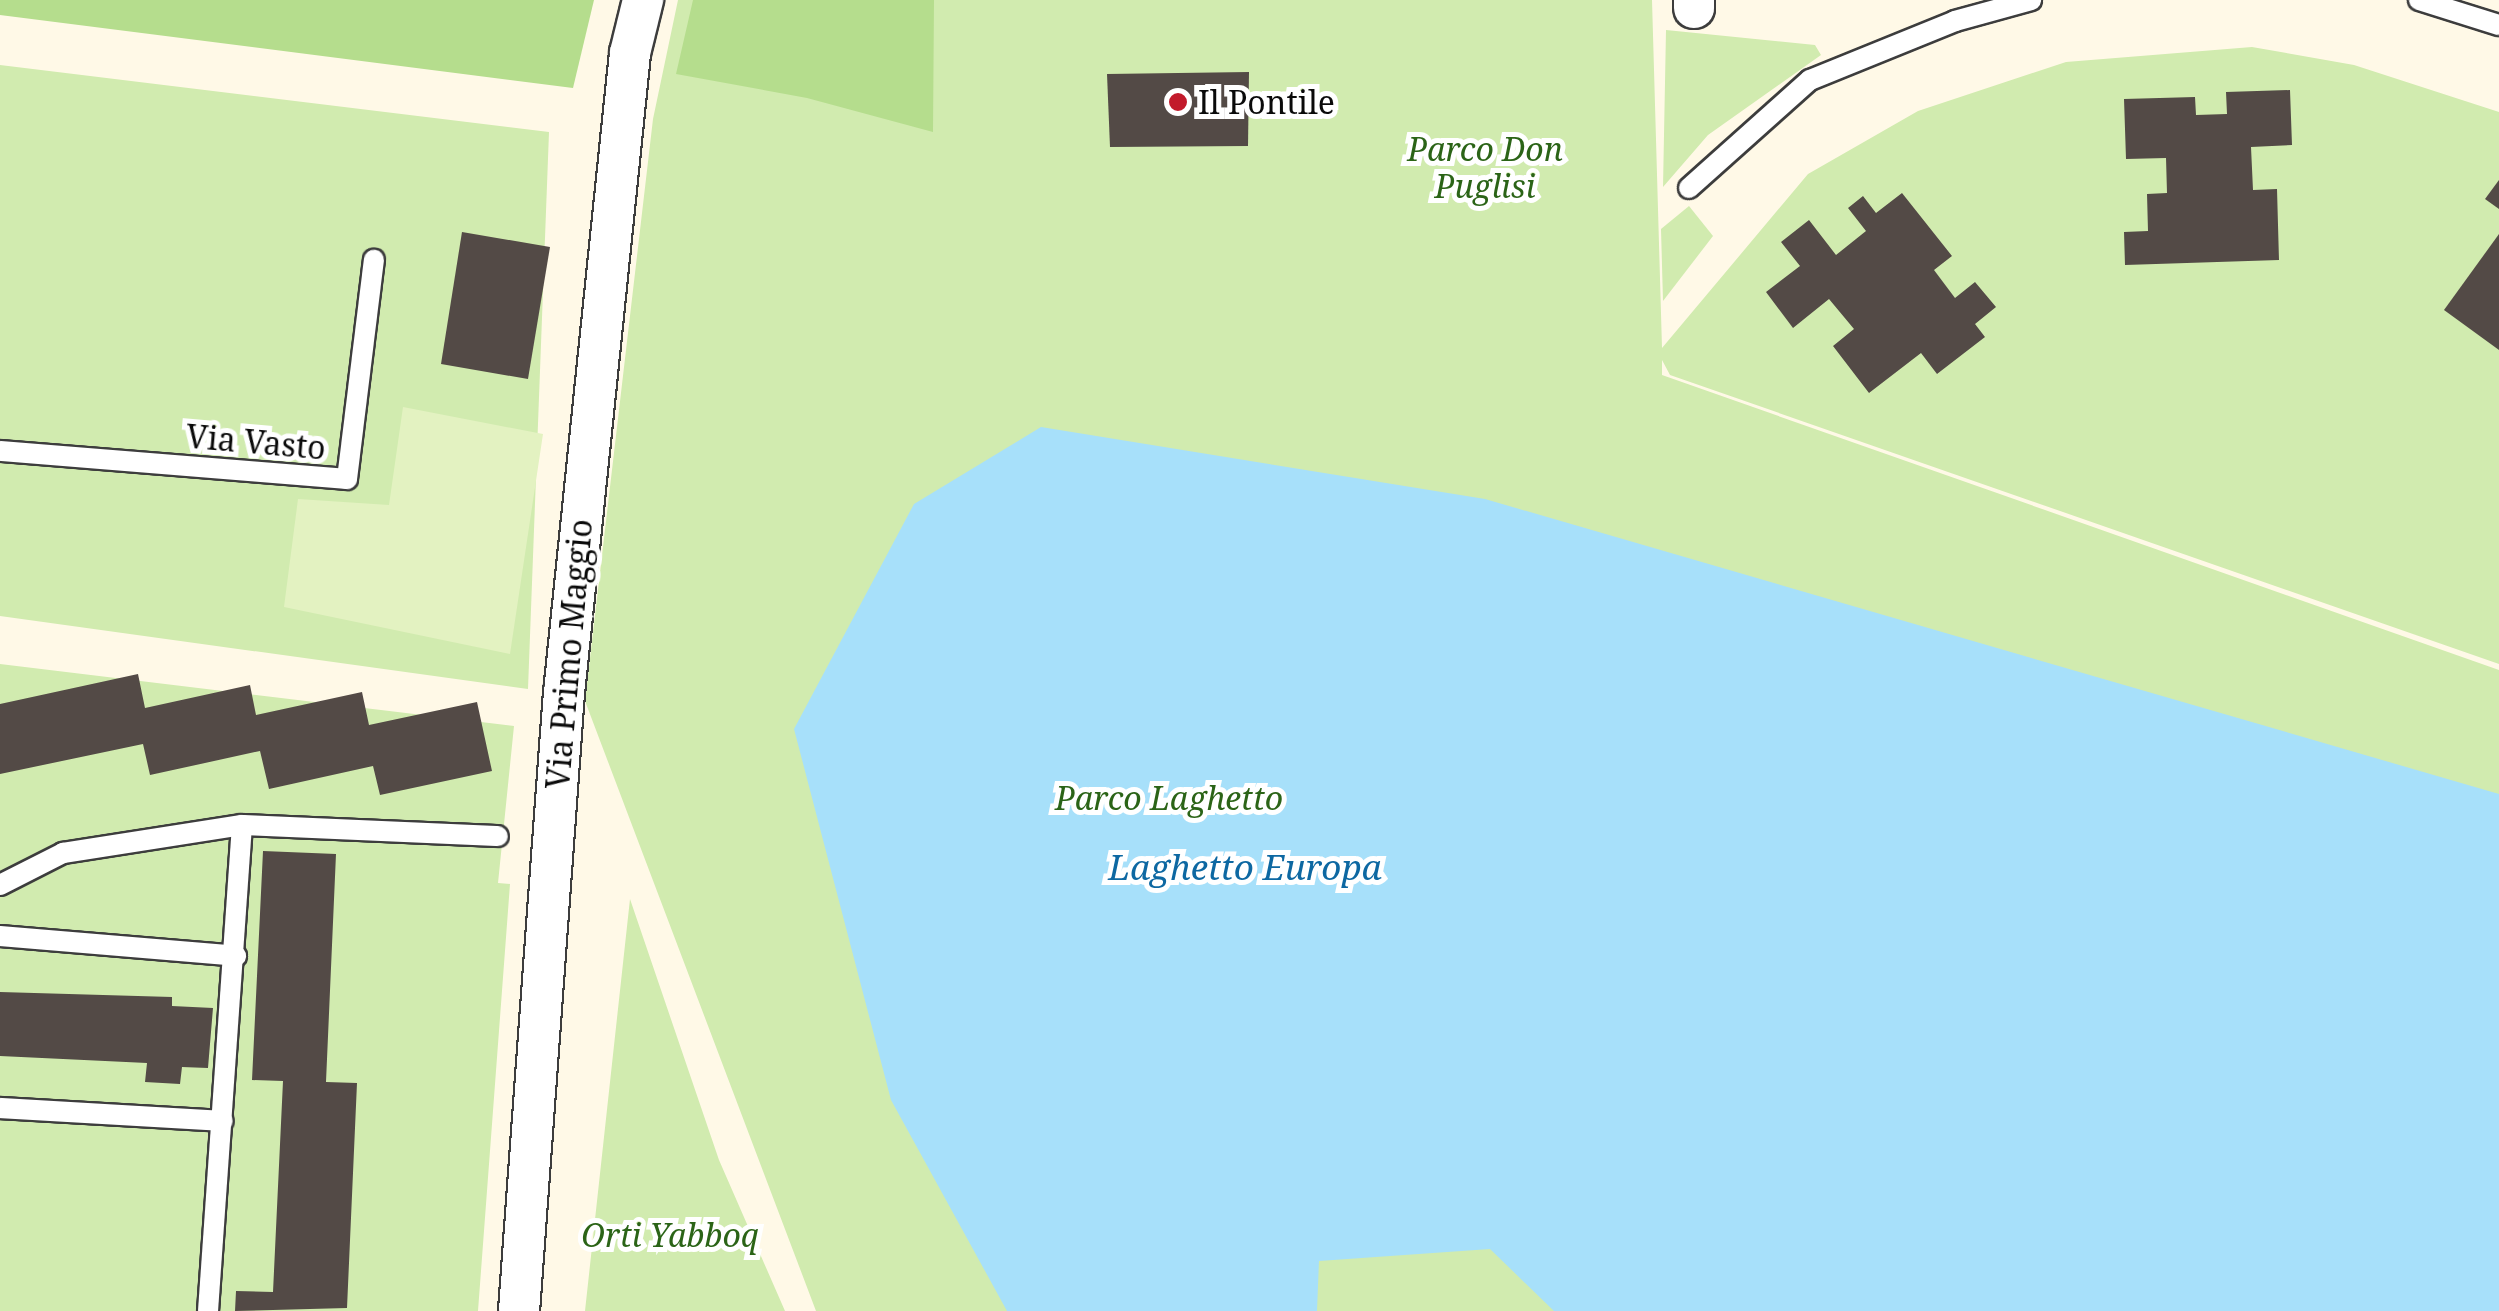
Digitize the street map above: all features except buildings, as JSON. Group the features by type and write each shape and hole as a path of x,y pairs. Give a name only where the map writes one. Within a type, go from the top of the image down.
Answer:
{"street":[{"name":"Via Primo Maggio","path":"519,1311 566,674 630,54 643,0"}],"lane":[{"path":"1690,188 1810,80 1955,21 2031,0"},
{"path":"2420,0 2499,25"},
{"name":"Via Vasto","path":"0,451 348,479 374,260"},
{"path":"0,885 62,854 242,825 498,836"},
{"path":"208,1311 236,956 242,825"},
{"path":"0,936 236,956"},
{"path":"0,1108 223,1121"}],"green space":[{"path":"0,0 594,0 573,88 0,15"},
{"name":"Parco Laghetto","path":"678,0 1652,0 1662,348 1808,174 1918,111 2066,62 2252,47 2354,65 2499,112 2499,664 1670,375 1662,360 1662,375 2499,670 2499,1311 816,1311 585,701 653,119"},
{"path":"693,0 934,0 933,132 807,98 676,74"},
{"path":"1666,30 1815,45 1821,55 1708,135 1663,187"},
{"path":"0,65 549,132 528,689 0,616"},
{"path":"1689,206 1713,236 1663,301 1661,229"},
{"path":"403,407 543,434 510,654 284,607 298,499 389,505"},
{"path":"0,664 514,726 498,883 510,884 478,1311 0,1311"},
{"name":"Orti Yabboq","path":"630,899 719,1160 785,1311 585,1311"}],"water":[{"name":"Laghetto Europa","path":"1041,427 1485,499 2499,794 2499,1311 1554,1311 1490,1249 1319,1261 1317,1311 1007,1311 891,1100 794,729 914,504"}],"place":[{"name":"Il Pontile","path":"1178,102"}],"park label":[{"name":"Parco Don Puglisi","path":"1485,168"}]}
